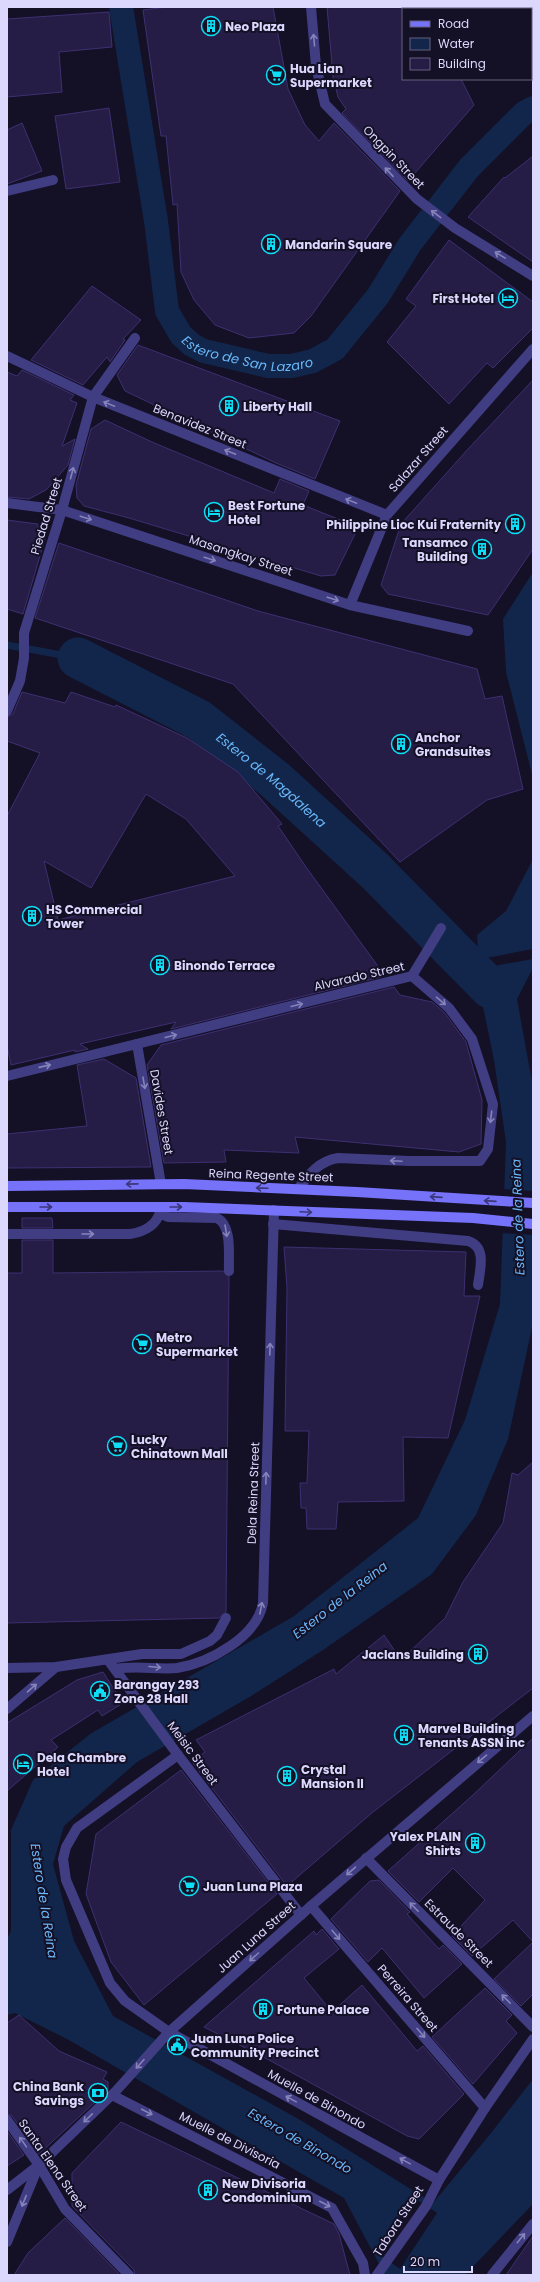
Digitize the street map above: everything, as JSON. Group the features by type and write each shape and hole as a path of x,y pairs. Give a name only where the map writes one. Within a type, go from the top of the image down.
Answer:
{"main road":[{"name":"Reina Regente Street","path":"7,1186 161,1184 298,1189 533,1203"},
{"path":"7,1207 274,1210 473,1218 533,1224"}],"street":[{"name":"Ongpin Street","path":"311,7 316,66 325,104 417,199 455,228 533,276"},
{"path":"7,191 53,180"},
{"name":"Piedad Street","path":"7,711 20,681 24,658 24,633 62,510 93,397 135,338"},
{"name":"Salazar Street","path":"350,604 387,515 533,349"},
{"name":"Benavidez Street","path":"7,356 93,397 387,515"},
{"name":"Masangkay Street","path":"7,503 62,510 350,604 468,631"},
{"path":"412,976 441,928"},
{"name":"Alvarado Street","path":"7,1073 137,1044 412,976 449,1008 472,1038 493,1104 488,1149 480,1161 409,1162 338,1158 330,1159 315,1168 298,1189"},
{"name":"Davides Street","path":"137,1044 161,1184"},
{"path":"7,1234 130,1234 141,1232 150,1227 156,1220 159,1209 168,1217 217,1218 222,1221 226,1229 229,1271"},
{"name":"Dela Reina Street","path":"116,1669 140,1666 170,1668 198,1662 238,1639 256,1623 260,1616 263,1603 274,1210"},
{"path":"273,1224 468,1240 475,1243 479,1248 481,1256 478,1285"},
{"path":"7,1668 56,1666 108,1660 142,1654 173,1655 188,1652 210,1641 217,1635 226,1618"},
{"name":"Meisic Street","path":"108,1660 171,1746 301,1915"},
{"path":"7,1709 56,1666"},
{"name":"Juan Luna Street","path":"7,2190 39,2165 114,2093 166,2035 366,1858 533,1716"},
{"name":"Muelle de Binondo","path":"178,1755 77,1828 66,1847 63,1859 66,1880 110,1983 125,2001 166,2035 439,2180"},
{"name":"Estraude Street","path":"366,1858 533,2027"},
{"name":"Perreira Street","path":"311,1906 485,2108"},
{"path":"439,2180 485,2108 533,2039"},
{"name":"Muelle de Divisoria","path":"114,2093 332,2208 363,2263 365,2275"},
{"name":"Santa Elena Street","path":"7,2120 39,2165 65,2209 129,2275"},
{"path":"7,2242 39,2165"},
{"name":"Tabora Street","path":"377,2275 422,2211 439,2180"},
{"path":"492,2275 533,2224"}],"water":[{"path":"533,572 533,778 506,672 503,619"},
{"path":"533,859 533,968 517,999 533,1087 533,1323 508,1439 476,1515 432,1574 323,1650 253,1695 137,1762 64,1826 53,1864 74,1941 113,2016 302,2121 433,2203 491,2133 533,2079 533,2204 465,2275 385,2275 344,2198 67,2039 15,2013 7,2015 7,1939 11,1931 11,1830 33,1780 90,1734 294,1616 418,1518 465,1420 500,1304 506,1142 494,1060 481,997 477,935 506,911"}],"pier":[{"path":"533,949 533,959 477,969 476,960"},
{"path":"502,1189 533,1191 533,1235 501,1233"},
{"path":"413,2197 437,2213 400,2269 376,2252"}],"building":[{"path":"167,7 273,7 288,89 305,125 319,141 334,123 400,191 311,316 294,333 249,338 215,325 194,300 181,272 177,204 173,205 166,136 161,136 143,10"},
{"path":"327,7 403,7 402,80 462,80 474,105 408,181 342,113 346,109 338,97 333,77"},
{"path":"109,12 112,47 59,52 62,92 7,97 7,19"},
{"path":"109,108 120,182 66,189 55,116"},
{"path":"22,123 42,171 7,184 7,130"},
{"path":"533,156 533,262 468,217 504,177 505,178"},
{"path":"449,240 533,302 533,328 493,368 487,363 449,404 387,342 416,306 406,299"},
{"path":"92,286 141,320 123,339 125,340 110,362 107,357 83,385 31,360"},
{"name":"Liberty Hall","path":"138,345 340,421 315,479 276,463 125,391 117,375"},
{"path":"22,370 74,395 70,400 77,403 62,446 75,439 68,465 46,490 29,499 7,497 7,372 17,376"},
{"path":"533,380 533,549 488,615 388,594 381,585 401,524 468,449"},
{"name":"Best Fortune Hotel","path":"105,420 152,442 274,493 280,479 309,491 303,505 348,523 356,532 335,575 321,576 129,518 84,506 77,498 76,485 91,429"},
{"path":"7,520 38,524 38,528 42,530 41,534 46,535 23,614 7,609"},
{"name":"Anchor Grandsuites","path":"59,543 258,611 477,669 485,699 502,696 523,789 487,800 400,862 233,684 35,618"},
{"path":"22,692 65,703 71,692 115,707 116,705 187,738 238,772 282,824 278,826 385,976 171,1029 176,1022 80,1044 88,1049 75,1052 75,1050 11,1065 7,1046 7,816 40,753 7,741 7,717 13,714","holes":["146,794 186,819 235,876 58,920 44,861 91,888"]},
{"path":"394,987 400,995 432,1002 444,1012 466,1042 482,1100 481,1144 459,1152 295,1137 299,1153 224,1150 226,1162 164,1163 147,1065 161,1045"},
{"path":"104,1059 136,1078 151,1167 7,1168 7,1134 87,1126 77,1065"},
{"path":"22,1218 52,1218 53,1228 22,1228"},
{"name":"Lucky Chinatown Mall","path":"22,1240 53,1240 53,1273 223,1271 229,1277 226,1612 219,1618 7,1623 7,1273 22,1273"},
{"path":"284,1247 466,1252 464,1296 480,1296 448,1438 403,1437 404,1501 338,1502 336,1529 307,1529 306,1508 301,1508 300,1483 307,1483 309,1431 285,1431 287,1288"},
{"path":"533,1462 533,1688 373,1812 287,1886 192,1762 205,1752 196,1740 334,1669 336,1674 384,1635 401,1660 445,1618 463,1582 503,1523 512,1473 518,1475"},
{"path":"103,1672 123,1703 102,1716 98,1710 51,1740 58,1747 7,1791 7,1723 77,1680"},
{"path":"533,1738 533,1942 513,1920 472,1956 452,1936 485,1900 453,1868 419,1902 388,1871 473,1795"},
{"name":"Juan Luna Plaza","path":"181,1770 277,1894 144,2005 111,1962 86,1894 96,1834"},
{"path":"379,1880 410,1912 407,1914 439,1949 443,1945 462,1964 424,1998 382,1948 368,1962 331,1919 370,1881"},
{"path":"322,1929 339,1949 304,1978 332,2012 362,1985 417,2051 423,2046 464,2094 419,2139 407,2136 269,2060 204,2027 314,1931 316,1935"},
{"path":"533,1942 533,1994 521,2006 494,1979"},
{"path":"485,1988 512,2015 506,2021 517,2033 473,2084 432,2037"},
{"path":"19,2015 59,2051 107,2072 103,2079 108,2082 108,2090 39,2154 12,2116 7,2114 7,2023"},
{"name":"New Divisoria Condominium","path":"121,2122 334,2224 339,2234 350,2275 135,2275 134,2270 72,2206 72,2173"},
{"path":"7,2131 24,2155 7,2166"},
{"path":"65,2218 120,2275 14,2275 28,2253"},
{"path":"533,2236 533,2275 506,2275"}],"waterway":[{"name":"Estero de San Lazaro","path":"121,7 156,221 167,311 181,335 192,345 204,351 268,366 292,366 313,361 335,349 378,296 410,244 469,168 524,113 533,108"},
{"name":"Estero de Magdalena","path":"7,645 78,658"},
{"name":"Estero de Magdalena","path":"78,658 199,720 274,779 375,871 490,988"}],"place":[{"name":"Neo Plaza","path":"211,26"},
{"name":"Hua Lian Supermarket","path":"276,75"},
{"name":"Mandarin Square","path":"271,244"},
{"name":"First Hotel","path":"508,298"},
{"name":"Liberty Hall","path":"229,406"},
{"name":"Best Fortune Hotel","path":"214,512"},
{"name":"Philippine Lioc Kui Fraternity","path":"515,524"},
{"name":"Tansamco Building","path":"482,549"},
{"name":"Anchor Grandsuites","path":"401,744"},
{"name":"HS Commercial Tower","path":"32,916"},
{"name":"Binondo Terrace","path":"160,965"},
{"name":"Metro Supermarket","path":"142,1344"},
{"name":"Lucky Chinatown Mall","path":"117,1446"},
{"name":"Jaclans Building","path":"478,1654"},
{"name":"Barangay 293 Zone 28 Hall","path":"100,1691"},
{"name":"Marvel Building Tenants ASSN inc","path":"404,1735"},
{"name":"Dela Chambre Hotel","path":"23,1764"},
{"name":"Crystal Mansion II","path":"287,1776"},
{"name":"Yalex PLAIN Shirts","path":"475,1843"},
{"name":"Juan Luna Plaza","path":"189,1886"},
{"name":"Fortune Palace","path":"263,2009"},
{"name":"Juan Luna Police Community Precinct","path":"177,2045"},
{"name":"China Bank Savings","path":"98,2093"},
{"name":"New Divisoria Condominium","path":"208,2190"}],"water label":[{"name":"Estero de la Reina","path":"518,1217"},
{"name":"Estero de la Reina","path":"340,1600"},
{"name":"Estero de la Reina","path":"44,1901"},
{"name":"Estero de Binondo","path":"300,2141"}]}
